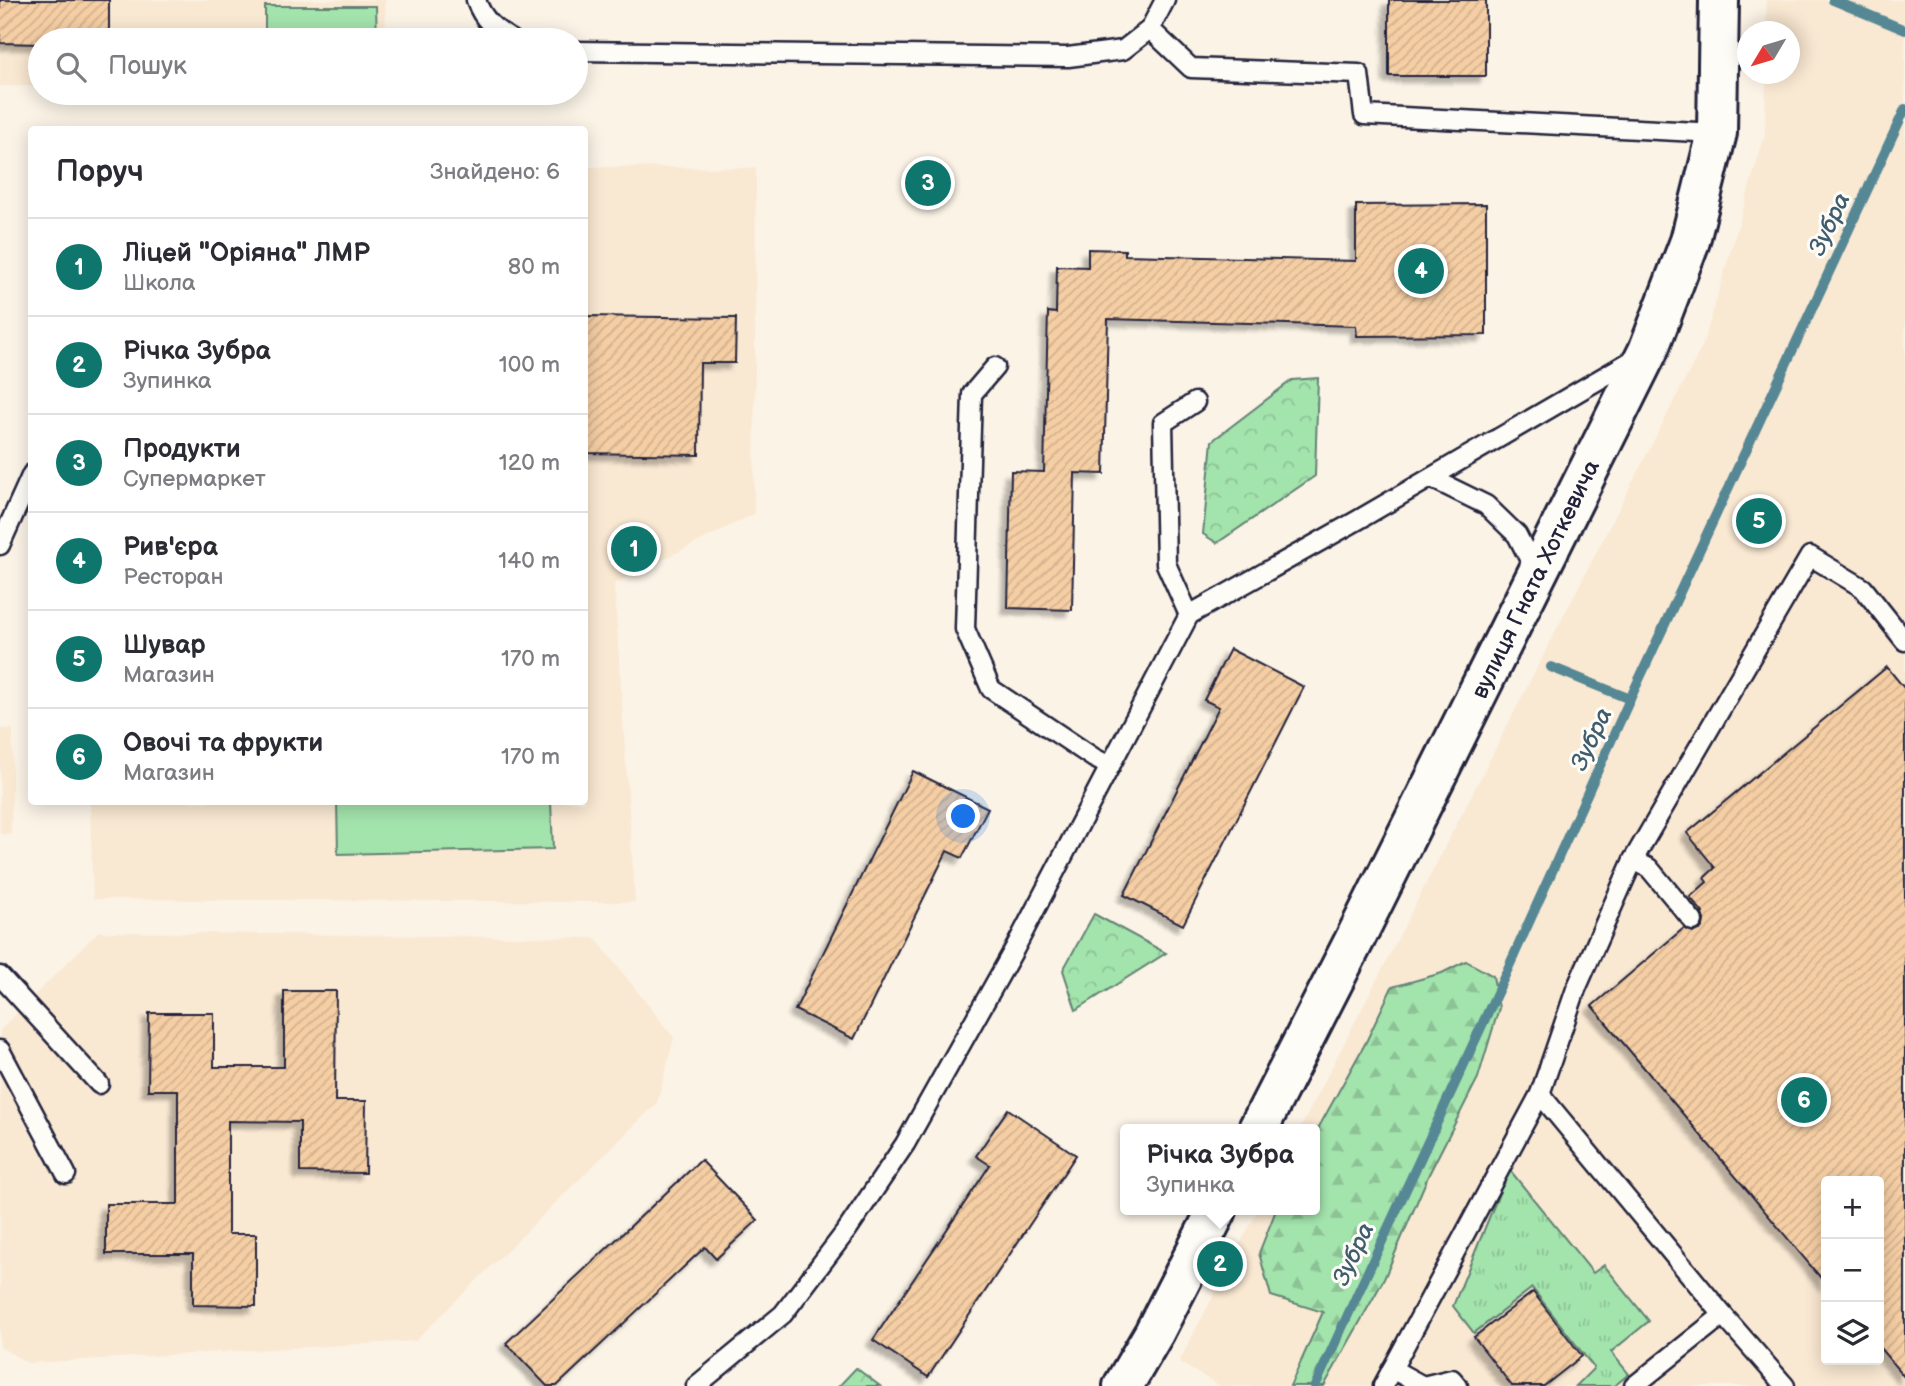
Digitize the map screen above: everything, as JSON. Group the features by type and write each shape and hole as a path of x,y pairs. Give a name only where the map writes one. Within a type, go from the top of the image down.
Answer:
{"street":[{"name":"вулиця Гната Хоткевича","path":"1261,1124 1648,351 1689,241 1717,133 1719,0"},
{"path":"1123,1386 1154,1333 1214,1215"}],"lane":[{"path":"476,0 494,28"},
{"path":"588,51 1068,57 1123,50 1150,29 1165,0"},
{"path":"1150,29 1191,68 1359,74 1364,115 1717,133"},
{"path":"696,1386 783,1314 847,1230 917,1124 1015,948 1189,615 1648,351"},
{"path":"995,367 972,394 964,629 991,689 1110,766"},
{"path":"1189,615 1166,564 1163,423 1195,402"},
{"path":"1431,478 1486,505 1517,535 1537,574"},
{"path":"0,544 28,483"},
{"path":"1382,1386 1540,1094 1576,989 1633,860 1810,556 1863,588 1905,641"},
{"path":"1633,860 1649,868 1693,921"},
{"path":"0,976 99,1084"},
{"path":"0,1050 66,1174"},
{"path":"1540,1094 1785,1386"},
{"path":"1634,1386 1723,1315"},
{"path":"1392,1368 1423,1386 1452,1379 1458,1386"}],"shaded area":[{"path":"0,0 385,0 386,28 28,28 28,86 0,86"},
{"path":"1767,0 1905,0 1905,1386 1220,1386 1179,1362 1255,1215 1320,1215 1320,1124 1303,1124 1703,345 1765,135 1766,84 1800,84 1800,21 1766,21"},
{"path":"588,167 756,168 754,514 614,584 635,902 93,899 90,805 588,805"},
{"path":"0,729 13,729 11,834 0,834"},
{"path":"98,932 595,938 674,1038 657,1103 415,1341 28,1363 0,1347 0,1030"}],"green space":[{"path":"265,6 376,6 377,28 265,28"},
{"path":"1318,378 1315,476 1217,543 1203,534 1212,441 1292,380"},
{"path":"337,805 551,805 553,849 338,854"},
{"path":"1094,914 1166,953 1076,1010 1063,970"},
{"path":"1466,961 1493,976 1499,1008 1478,1078 1429,1174 1384,1279 1324,1386 1290,1386 1323,1312 1271,1296 1259,1253 1274,1215 1320,1215 1320,1125 1366,1042 1392,987 1442,973"},
{"path":"1509,1169 1593,1273 1604,1265 1649,1321 1611,1352 1629,1374 1614,1386 1576,1386 1594,1368 1532,1288 1474,1333 1453,1306"},
{"path":"856,1368 880,1386 839,1386"}],"building":[{"path":"0,0 109,0 109,28 28,28 28,44 0,43"},
{"path":"1389,0 1486,0 1486,76 1389,76"},
{"path":"1486,204 1486,335 1357,336 1356,326 1108,319 1104,474 1075,473 1072,610 1008,608 1011,471 1044,472 1048,312 1056,313 1057,266 1088,267 1088,249 1125,250 1125,255 1356,261 1356,205"},
{"path":"588,316 736,318 735,363 700,363 699,455 588,453"},
{"path":"1230,649 1304,687 1183,925 1124,895 1219,707 1204,700"},
{"path":"1887,667 1905,689 1905,1378 1884,1353 1884,1176 1821,1176 1821,1278 1592,1006 1684,928 1694,932 1703,926 1703,913 1690,897 1707,882 1704,878 1715,868 1687,833"},
{"path":"913,771 988,808 962,858 947,851 854,1039 795,1010"},
{"path":"284,991 336,991 335,1101 366,1101 365,1173 300,1172 300,1122 228,1121 228,1234 256,1234 256,1306 193,1305 193,1254 106,1254 106,1204 178,1204 178,1090 148,1090 149,1013 214,1013 214,1067 284,1067"},
{"path":"1008,1109 1076,1155 928,1377 873,1340 990,1165 976,1156"},
{"path":"701,1160 758,1220 716,1259 705,1247 557,1386 547,1386 506,1343"},
{"path":"1533,1292 1582,1356 1544,1386 1512,1386 1474,1337"}],"waterway":[{"path":"1833,0 1905,30"},
{"name":"Зубра","path":"1315,1386 1630,699 1905,109"},
{"path":"1551,667 1630,699"}],"place":[{"name":"Продукти","path":"928,183"},
{"name":"Рив'єра","path":"1421,271"},
{"name":"Шувар","path":"1759,521"},
{"name":"Ліцей \"Оріяна\" ЛМР","path":"634,549"},
{"name":"Овочі та фрукти","path":"1804,1100"},
{"name":"Річка Зубра","path":"1220,1264"}]}
